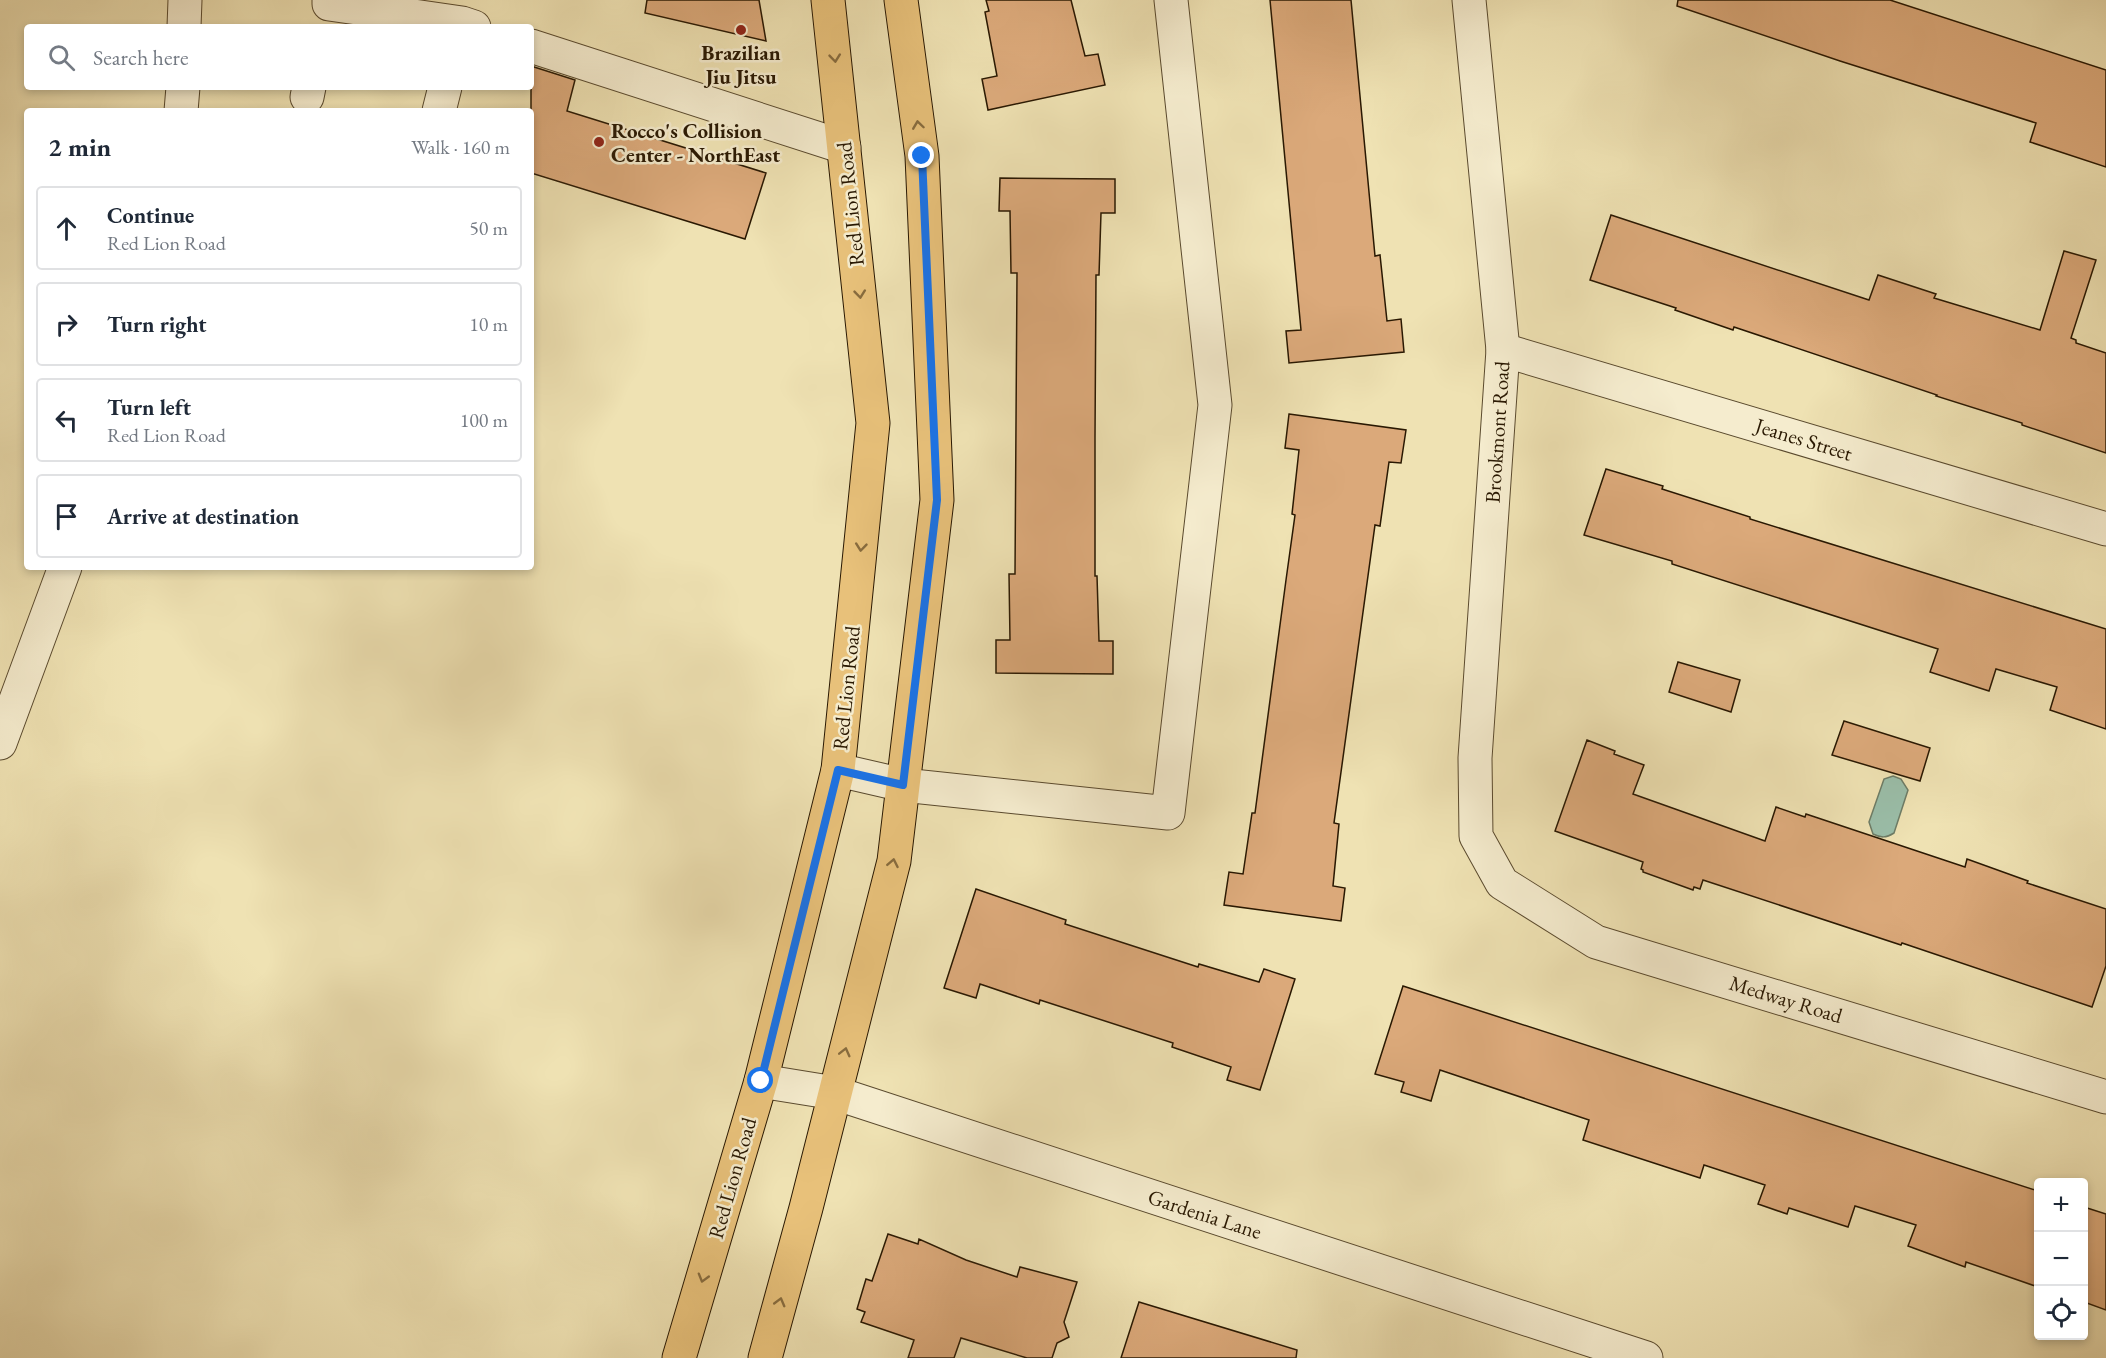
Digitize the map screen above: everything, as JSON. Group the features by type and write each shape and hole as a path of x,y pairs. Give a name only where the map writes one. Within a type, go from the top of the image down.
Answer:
{"main road":[{"name":"Red Lion Road","path":"679,1358 761,1081 838,770 873,423 828,0"},
{"path":"765,1358 894,861 937,500 922,156 901,0"}],"street":[{"path":"184,24 185,0"},
{"path":"838,770 903,785 1167,813 1215,405 1171,0"},
{"name":"Brookmont Road","path":"1469,0 1503,350 1475,758 1476,836 1490,861"},
{"path":"327,10 448,24"},
{"path":"534,47 844,147"},
{"path":"181,108 183,90"},
{"path":"440,108 444,90"},
{"name":"Jeanes Street","path":"1503,350 2106,528"},
{"path":"0,743 64,570"},
{"name":"Medway Road","path":"1490,861 1502,883 1596,942 2106,1097"},
{"name":"Gardenia Lane","path":"761,1081 835,1093 1646,1358"}],"shaded area":[{"path":"1893,776 1901,779 1908,790 1894,833 1886,837 1879,836 1873,834 1869,822 1884,779"}],"building":[{"name":"Brazilian Jiu Jitsu","path":"647,0 759,0 766,41 645,13"},
{"path":"986,0 1071,0 1085,56 1098,54 1105,85 988,110 982,79 997,76 985,12 989,11"},
{"path":"1270,0 1351,0 1375,256 1380,255 1387,321 1401,319 1404,352 1289,363 1286,331 1301,330"},
{"path":"1678,0 1890,0 2106,70 2106,167 2030,142 2036,123 1677,6"},
{"name":"Rocco's Collision Center - NorthEast","path":"534,67 575,80 567,111 766,173 745,239 534,174 534,108 531,108"},
{"path":"1000,178 1115,179 1115,213 1101,213 1099,275 1096,275 1095,437 1095,576 1097,576 1099,641 1113,641 1113,674 996,673 996,640 1010,640 1009,574 1015,574 1017,273 1011,273 1010,211 999,211"},
{"path":"1611,215 1869,300 1878,275 1936,294 1934,298 2040,330 2064,251 2096,260 2071,338 2076,340 2076,343 2106,353 2106,453 1734,327 1733,330 1675,310 1676,308 1590,280"},
{"path":"1289,414 1406,430 1401,463 1389,462 1380,526 1375,525 1334,823 1339,824 1333,886 1345,888 1341,921 1224,905 1229,872 1243,874 1252,813 1255,813 1295,515 1292,514 1299,450 1285,448"},
{"path":"1606,469 1663,486 1662,489 1750,517 1750,519 2106,629 2106,729 2050,710 2057,687 1996,669 1989,691 1930,672 1938,649 1672,564 1672,561 1584,535"},
{"path":"1678,662 1740,680 1731,712 1669,692"},
{"path":"1844,721 1930,748 1920,781 1832,755"},
{"path":"1587,740 1615,751 1614,754 1644,765 1633,794 1765,841 1776,807 1805,817 1806,814 1965,867 1967,859 2028,881 2027,883 2106,909 2106,966 2092,1007 1902,943 1901,945 1703,880 1700,889 1694,887 1693,890 1643,872 1641,869 1643,862 1555,831"},
{"path":"976,889 1066,920 1065,924 1198,967 1199,964 1259,982 1264,969 1295,979 1260,1090 1227,1080 1231,1067 1172,1047 1173,1043 1040,1000 1039,1004 980,984 976,998 944,988"},
{"path":"1403,986 2034,1190 2034,1286 1966,1262 1965,1267 1908,1246 1916,1225 1855,1206 1848,1227 1789,1208 1787,1214 1758,1204 1765,1185 1704,1165 1700,1178 1583,1140 1589,1120 1440,1070 1431,1101 1401,1092 1404,1082 1375,1074"},
{"path":"2088,1208 2106,1214 2106,1310 2088,1303"},
{"path":"888,1234 918,1244 919,1239 966,1260 1017,1277 1020,1267 1077,1282 1064,1322 1069,1337 1057,1343 1052,1358 1027,1358 961,1338 954,1358 908,1358 914,1340 861,1322 865,1312 857,1309 866,1279 872,1281"},
{"path":"1139,1302 1297,1350 1296,1358 1121,1358"}],"place":[{"name":"Brazilian Jiu Jitsu","path":"741,30"},
{"name":"Rocco's Collision Center - NorthEast","path":"599,142"}],"route":[{"path":"761,1081 838,770 903,785 937,500 922,156"}]}
